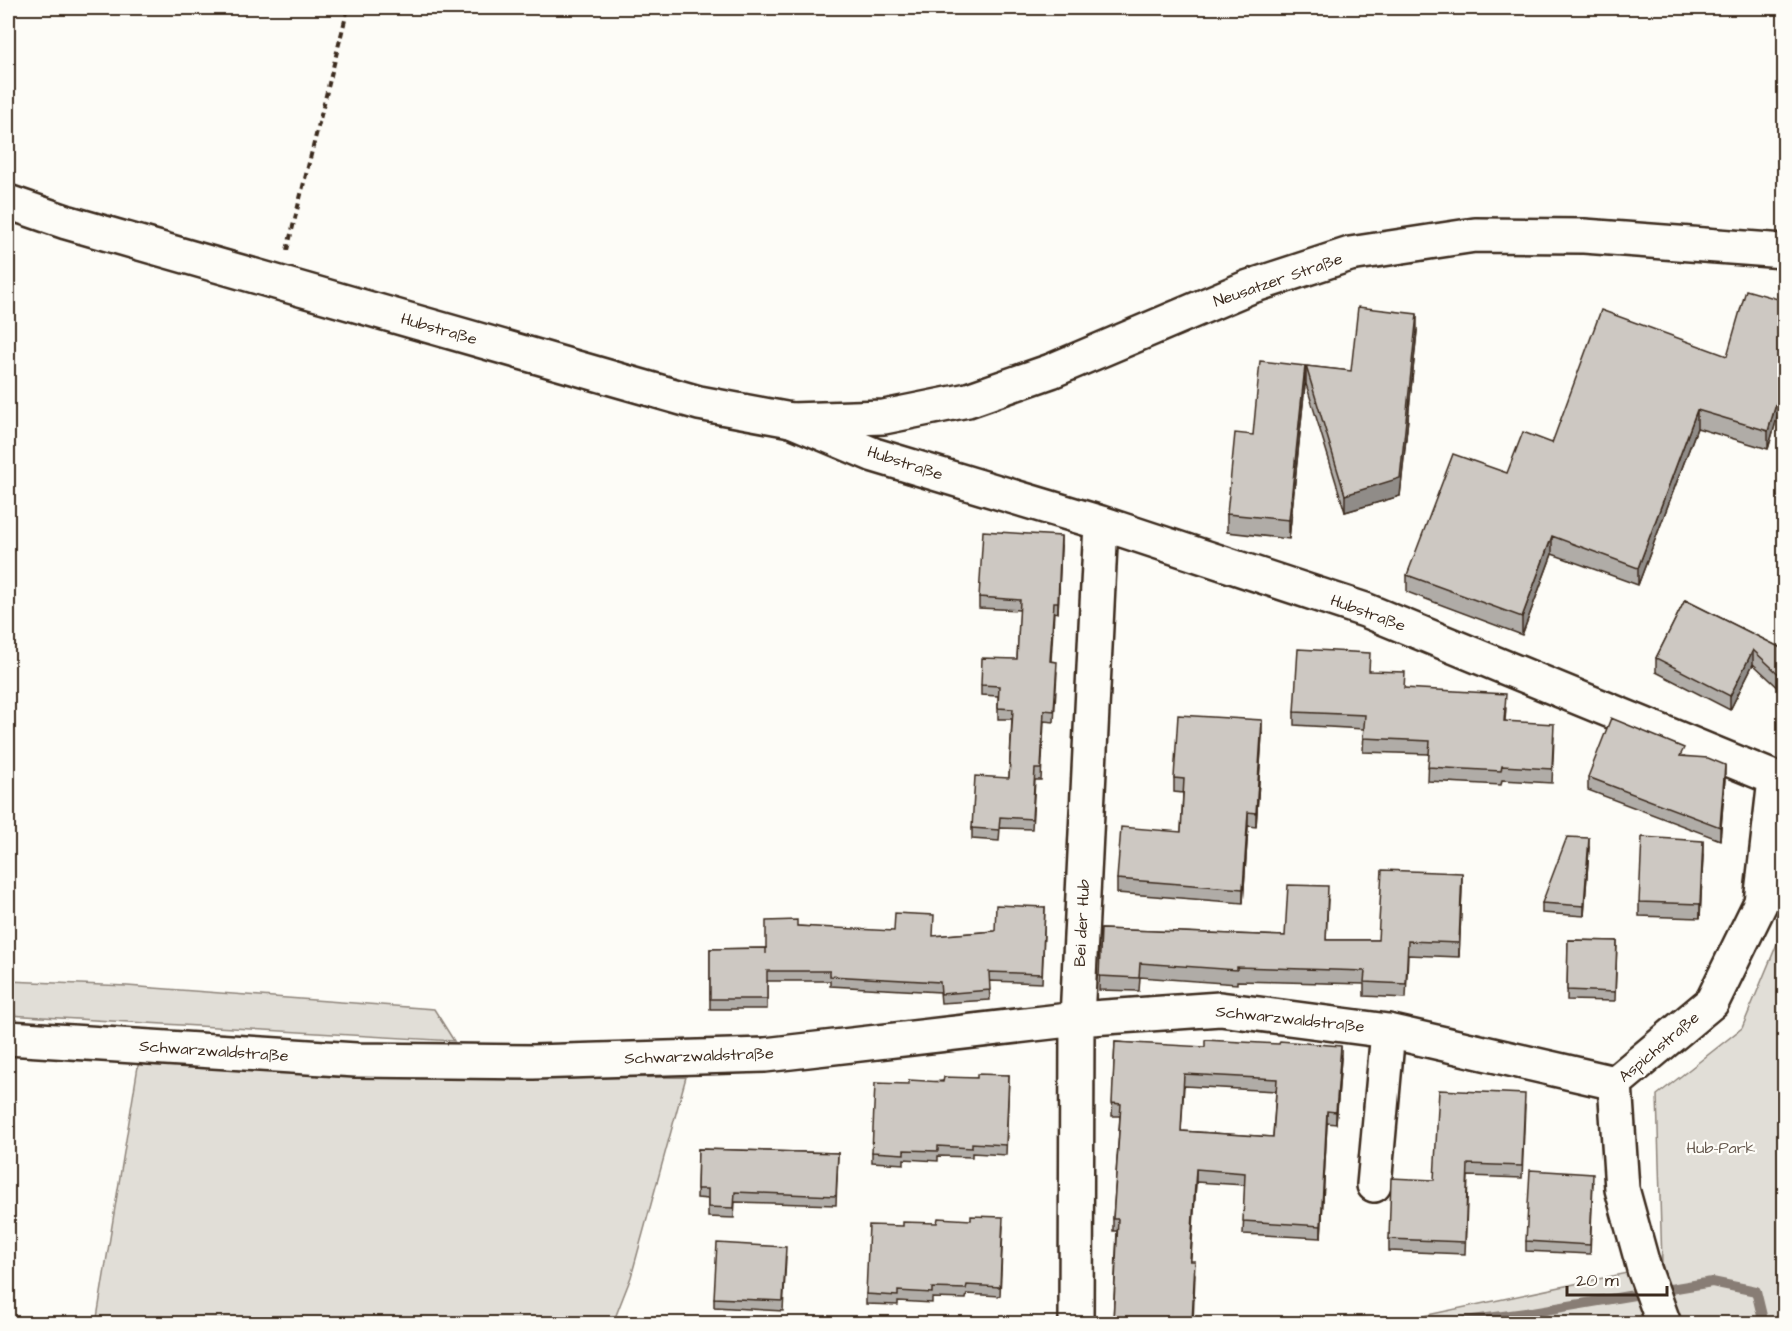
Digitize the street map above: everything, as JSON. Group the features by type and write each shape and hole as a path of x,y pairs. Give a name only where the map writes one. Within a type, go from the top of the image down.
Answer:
{"street":[{"name":"Hubstraße","path":"8,202 66,222 699,403 790,420 874,454 1101,523 1365,610 1780,781"},
{"name":"Neusatzer Straße","path":"790,420 884,417 968,400 1052,371 1249,287 1350,254 1475,235 1584,236 1785,251"},
{"name":"Bei der Hub","path":"1076,1323 1077,1019 1101,523"},
{"name":"Aspichstraße","path":"1664,1323 1644,1269 1622,1189 1615,1083 1712,1002 1761,902 1780,781"},
{"name":"Schwarzwaldstraße","path":"8,1038 356,1060 533,1062 765,1055 1077,1019 1220,1009 1388,1030 1615,1083"},
{"name":"Schwarzwaldstraße","path":"1374,1185 1388,1030"}],"path":[{"path":"279,283 348,8"}],"green space":[{"name":"Hub-Park","path":"1784,927 1784,1323 1676,1323 1662,1264 1657,1095 1742,1028"},
{"path":"8,981 127,986 434,1009 454,1041 8,1015"},
{"path":"139,1060 338,1077 452,1079 686,1077 631,1277 613,1323 96,1324"},
{"path":"1636,1271 1655,1324 1385,1324"}],"building":[{"path":"1746,290 1785,301 1785,374 1768,431 1697,410 1638,568 1552,536 1522,617 1407,575 1453,454 1507,473 1523,432 1552,443 1601,310 1727,356"},
{"path":"1358,307 1417,314 1400,478 1345,495 1306,366 1351,371"},
{"path":"1260,361 1305,366 1289,520 1227,514 1235,433 1253,435"},
{"path":"983,531 1061,536 1058,602 1054,602 1050,661 1057,662 1054,711 1044,710 1041,769 1035,769 1032,819 1000,817 999,830 972,828 975,776 1009,778 1013,709 998,708 999,686 981,685 982,658 1017,659 1020,600 979,597"},
{"path":"1685,600 1785,650 1785,680 1753,650 1730,696 1656,658"},
{"path":"1298,649 1370,653 1369,671 1405,672 1404,688 1506,694 1504,721 1554,724 1552,769 1502,766 1501,771 1428,767 1430,741 1363,738 1365,715 1294,712"},
{"path":"1178,715 1262,720 1256,813 1248,812 1243,889 1117,879 1121,827 1181,832 1184,779 1174,778"},
{"path":"1611,718 1684,748 1680,756 1708,758 1725,765 1720,827 1588,777"},
{"path":"1567,837 1589,838 1584,906 1542,903"},
{"path":"1642,837 1703,841 1700,904 1639,902"},
{"path":"1382,870 1462,873 1459,943 1408,941 1406,984 1364,982 1365,971 1237,967 1237,970 1140,963 1139,978 1099,976 1101,929 1285,936 1288,885 1328,886 1326,940 1378,940"},
{"path":"996,905 1045,907 1042,974 989,972 990,990 941,994 940,982 830,976 830,971 767,971 767,999 710,999 710,949 766,948 766,921 797,920 797,926 894,931 895,913 934,915 933,936 995,931"},
{"path":"1568,940 1617,941 1615,992 1567,990"},
{"path":"1205,1040 1279,1044 1280,1041 1341,1046 1336,1112 1327,1111 1321,1226 1243,1221 1245,1173 1196,1169 1190,1261 1195,1261 1192,1323 1113,1323 1118,1219 1113,1219 1121,1104 1112,1103 1115,1042 1205,1047","holes":["1184,1074 1277,1079 1273,1137 1181,1131"]},
{"path":"977,1074 1009,1075 1006,1145 972,1143 972,1148 938,1146 938,1151 904,1150 904,1154 872,1152 875,1083 909,1084 909,1080 943,1082 944,1077 977,1078"},
{"path":"1439,1090 1525,1094 1522,1166 1468,1164 1465,1242 1389,1239 1391,1178 1434,1180"},
{"path":"698,1149 838,1153 836,1196 735,1192 734,1208 708,1207 708,1189 697,1189"},
{"path":"1530,1170 1593,1174 1590,1245 1526,1241"},
{"path":"971,1216 1003,1217 1000,1287 967,1285 966,1289 932,1288 932,1293 898,1291 898,1296 866,1294 869,1225 903,1226 903,1222 937,1223 938,1218 971,1220"},
{"path":"717,1243 786,1247 783,1301 714,1298"}],"waterway":[{"path":"1443,1324 1533,1312 1712,1282 1756,1291 1764,1324"}]}
